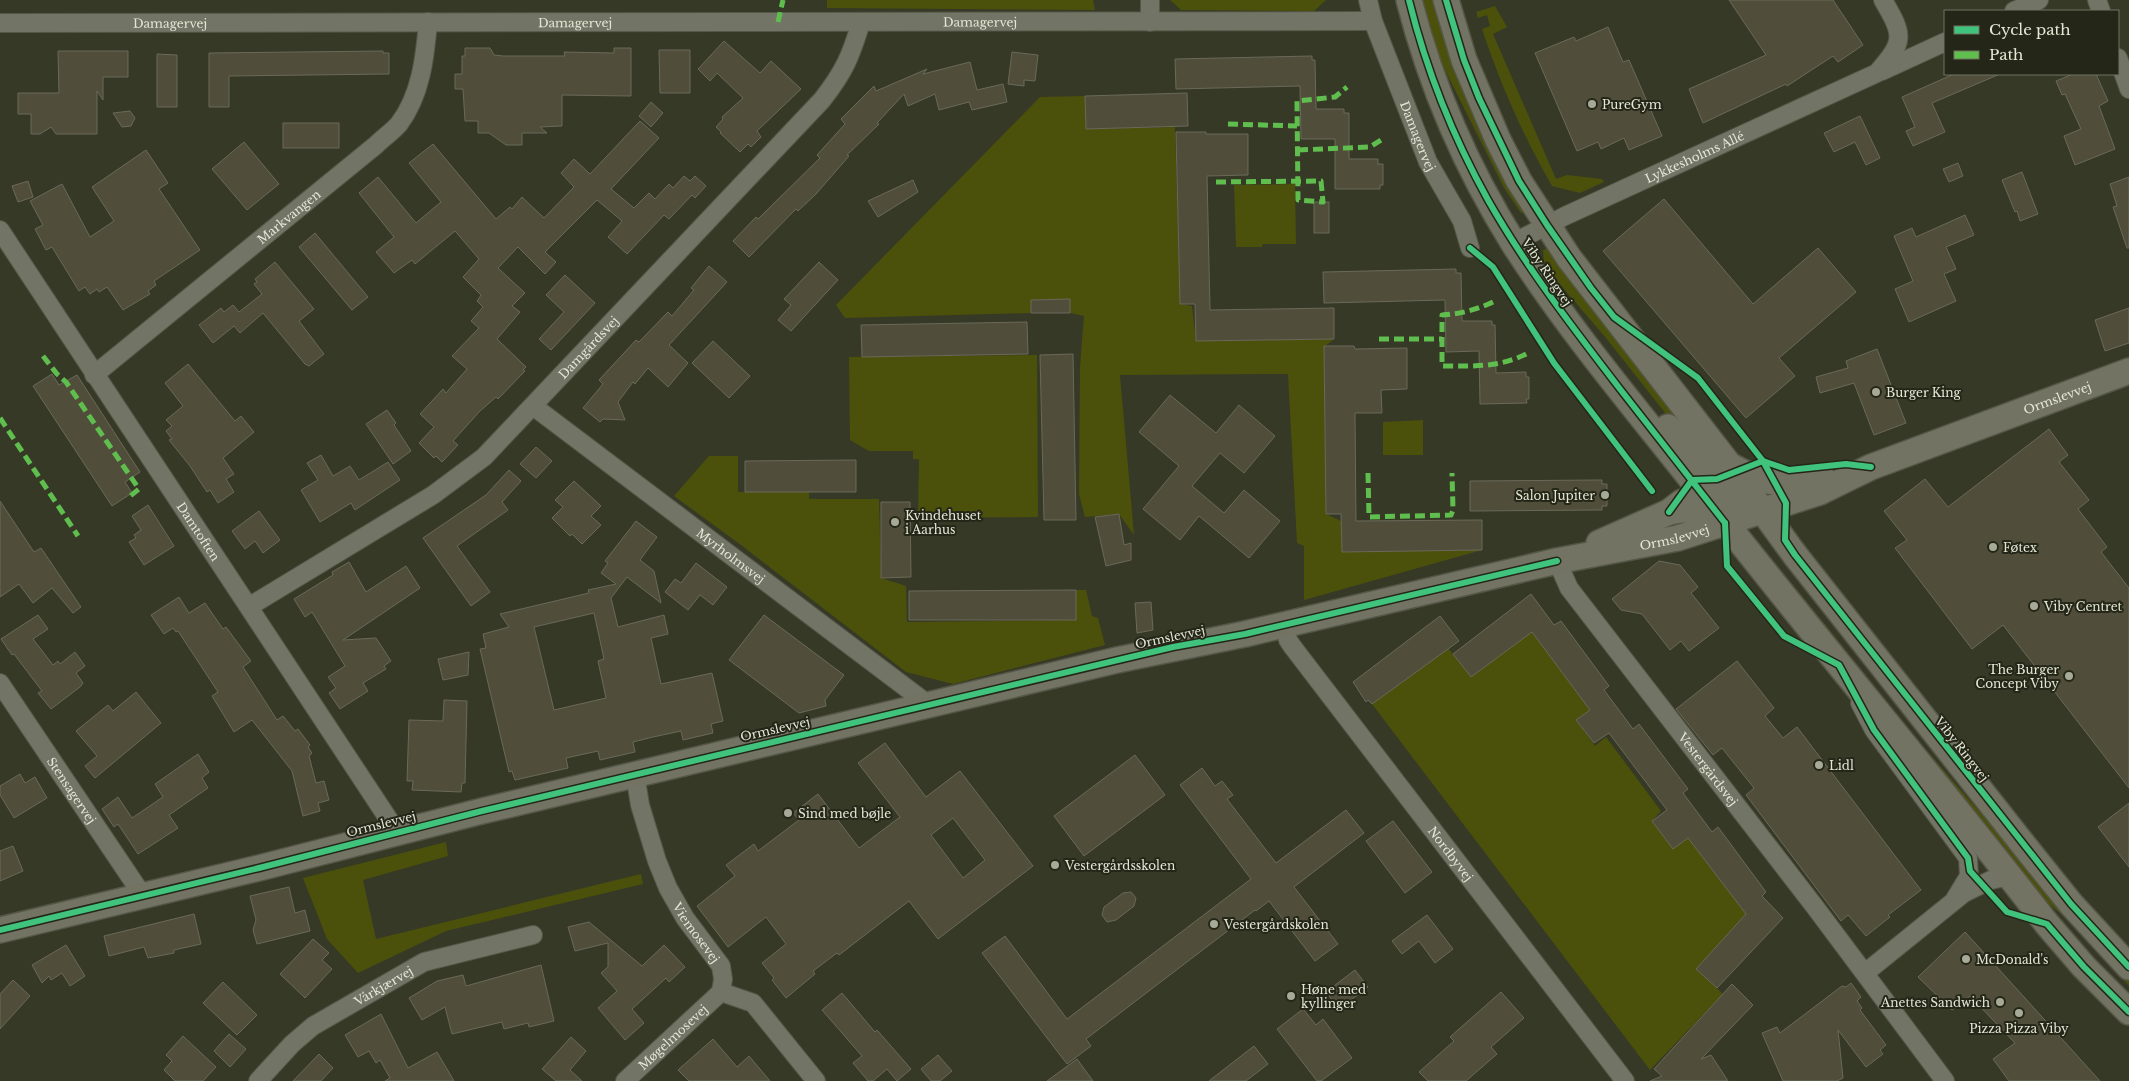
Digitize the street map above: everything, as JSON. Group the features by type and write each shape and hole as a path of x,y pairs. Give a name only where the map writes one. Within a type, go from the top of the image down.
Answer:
{"main road":[{"name":"Viby Ringvej","path":"1409,0 1416,28 1445,111 1488,199 1513,243 1579,336 1839,665 2065,946 2129,1012"},
{"name":"Viby Ringvej","path":"1446,0 1464,60 1479,98 1519,180 1547,225 1591,288 1847,620 2065,897 2129,966"},
{"path":"1579,336 1730,492 1744,504 1762,510"},
{"name":"Ormslevvej","path":"0,930 635,774 1154,652 1244,634 1284,623 1557,561 1678,538 1725,519 1820,492 1871,467 2129,371"},
{"name":"Ormslevvej","path":"1730,466 1754,478 1787,483 1871,467"},
{"name":"Ormslevvej","path":"1557,561 1669,512 1687,498 1692,489 1692,480"},
{"path":"1669,512 1686,509 1725,519 1847,620"}],"street":[{"path":"1150,0 1150,22"},
{"name":"Damagervej","path":"1368,0 1373,21 1428,162 1462,222 1470,248"},
{"name":"Lykkesholms Allé","path":"1877,73 1896,50 1899,41 1899,31 1896,22 1883,0"},
{"path":"2016,10 2039,0"},
{"name":"Damagervej","path":"0,23 1373,21"},
{"name":"Markvangen","path":"94,375 376,145 398,124 409,107 419,82 425,54 428,22"},
{"name":"Damgårdsvej","path":"250,606 433,495 484,457 822,100 838,80 851,55 860,22"},
{"name":"Lykkesholms Allé","path":"1513,243 1547,225 1944,42"},
{"path":"2119,61 2129,89"},
{"name":"Damtoften","path":"0,230 94,375 250,606 397,832"},
{"name":"Myrholmsvej","path":"532,406 929,705"},
{"name":"Vestergårdsvej","path":"1557,561 1569,588 1865,973 1945,1081"},
{"name":"Nordbyvej","path":"1284,623 1288,640 1292,646 1625,1081"},
{"path":"1839,665 1874,730 1968,858 1970,871 1955,899"},
{"name":"Stensagervej","path":"0,683 143,896"},
{"name":"Viemosevej","path":"635,774 640,805 657,861 668,888 686,918 721,966 724,979 721,992"},
{"path":"1865,973 1955,899 1990,880 2010,876"},
{"name":"Vårkjærvej","path":"258,1081 292,1044 313,1026 424,962 532,935"},
{"path":"721,992 753,1004 816,1081"},
{"name":"Møgelmosevej","path":"625,1081 721,992"}],"green space":[{"path":"827,0 1093,0 1095,10 827,8"},
{"path":"1170,0 1326,0 1314,11 1181,10"},
{"path":"1421,0 1434,0 1453,62 1508,184 1523,212 1521,213 1504,188 1438,56"},
{"path":"1495,6 1507,27 1493,34 1556,179 1567,175 1602,179 1604,182 1580,193 1552,186 1522,129 1496,69 1482,29 1490,26 1487,15 1478,18 1476,12"},
{"path":"1085,96 1086,129 1175,127 1180,304 1192,306 1196,341 1334,339 1324,347 1326,514 1341,521 1342,552 1482,550 1304,600 1304,546 1297,543 1288,374 1120,375 1134,535 1119,514 1085,517 1079,494 1080,367 1084,316 1070,313 1070,299 1031,300 1031,313 845,318 836,305 1040,97"},
{"path":"1295,184 1296,244 1263,244 1262,247 1236,247 1234,185"},
{"path":"1549,248 1705,454 1670,419 1606,338 1552,275 1544,263 1543,250"},
{"path":"1037,355 1038,517 918,518 919,459 913,459 913,451 869,451 850,440 849,357"},
{"path":"1423,420 1423,455 1383,455 1383,422"},
{"path":"709,456 738,456 738,492 809,492 809,499 879,499 881,578 906,586 907,622 1076,620 1076,590 1086,590 1092,616 1098,618 1105,645 953,684 906,672 674,496"},
{"path":"1765,554 1797,590 1922,745 2090,940 2129,979 2129,986 2065,917 2039,896"},
{"path":"1532,632 1590,710 1576,720 1595,746 1606,737 1661,811 1652,821 1672,848 1688,838 1746,914 1696,969 1723,994 1650,1070 1372,704 1448,648 1471,677"},
{"path":"446,842 448,856 363,880 376,939 641,874 643,884 446,931 358,973 327,939 303,878"}],"building":[{"path":"1729,0 1833,0 1863,45 1838,62 1833,56 1787,86 1786,84 1703,123 1689,89 1766,55"},
{"path":"1608,27 1623,62 1629,60 1662,136 1629,150 1624,138 1601,149 1598,142 1577,151 1535,53 1574,37 1576,41"},
{"path":"724,41 760,73 771,61 801,89 757,131 761,137 751,147 748,144 740,152 716,127 723,119 722,117 743,98 717,73 710,81 698,69"},
{"path":"465,48 490,48 494,55 503,56 565,56 564,52 614,53 614,48 631,48 631,96 562,95 562,126 540,127 547,133 522,133 522,145 506,145 489,133 478,133 478,121 465,121 463,89 455,89 455,74 462,74 462,56 465,56"},
{"path":"659,50 690,50 690,93 660,93"},
{"path":"58,51 128,51 128,77 103,77 103,100 97,91 97,134 56,134 51,127 40,134 31,134 31,114 18,114 18,93 59,93"},
{"path":"383,51 383,53 389,53 389,74 229,76 229,107 209,107 209,53"},
{"path":"1012,52 1038,55 1035,81 1024,80 1024,86 1008,84"},
{"path":"157,54 177,55 177,107 157,107"},
{"path":"1312,56 1312,60 1315,60 1316,109 1344,109 1344,113 1349,113 1349,159 1378,159 1378,164 1383,164 1383,185 1380,185 1380,189 1335,189 1335,139 1301,139 1300,86 1176,89 1175,59"},
{"path":"970,62 977,90 1003,84 1007,102 972,110 969,102 939,110 935,94 908,106 904,94 877,123 879,124 847,155 849,156 816,194 798,211 796,209 749,257 733,241 820,158 817,155 845,124 841,119 874,86 876,91 927,69 923,74"},
{"path":"1952,75 1998,75 1932,103 1945,132 1913,146 1906,131 1915,127 1902,97"},
{"path":"2071,75 2096,75 2108,101 2099,106 2115,149 2075,165 2064,136 2081,129 2065,94 2062,95 2056,81"},
{"path":"1187,93 1188,126 1086,129 1085,96"},
{"path":"651,102 663,113 651,127 639,116"},
{"path":"130,111 135,118 131,126 122,127 113,113"},
{"path":"1860,116 1880,158 1866,165 1855,142 1834,152 1824,133"},
{"path":"640,121 659,138 611,189 634,208 649,193 655,199 669,184 673,188 684,176 690,181 695,176 706,186 695,198 692,195 669,219 664,215 627,254 608,237 622,221 597,200 545,252 556,262 545,274 518,247 498,268 525,293 512,306 520,312 497,339 526,367 523,370 525,371 498,399 496,397 480,411 453,441 458,445 442,462 436,456 434,458 419,443 434,427 420,414 443,389 446,393 467,369 452,356 479,328 471,321 483,307 477,301 481,295 463,277 479,259 455,231 415,264 412,260 394,273 376,252 394,237 359,193 378,177 416,223 441,202 409,163 433,144 496,219 510,207 512,209 522,197 544,218 574,187 561,173 574,159 590,174"},
{"path":"283,123 339,123 339,148 283,148"},
{"path":"1176,132 1248,134 1248,175 1207,176 1210,310 1334,308 1334,339 1196,341 1195,304 1180,304"},
{"path":"244,142 279,184 247,210 212,169"},
{"path":"146,150 168,183 159,189 200,250 154,281 156,285 148,291 150,294 123,310 107,287 99,292 97,289 90,294 85,287 79,291 52,247 46,250 35,229 43,225 30,201 62,184 90,237 114,221 92,187"},
{"path":"1958,163 1963,176 1949,182 1943,169"},
{"path":"2022,172 2038,214 2020,221 2002,180"},
{"path":"2129,177 2129,248 2127,248 2113,207 2117,206 2110,184"},
{"path":"913,180 918,192 878,217 868,201"},
{"path":"28,181 33,197 18,202 12,186"},
{"path":"1664,199 1753,304 1818,248 1856,292 1779,358 1795,376 1746,418 1603,251"},
{"path":"1314,202 1329,202 1329,233 1314,233"},
{"path":"1965,215 1974,235 1946,247 1956,269 1944,274 1956,301 1909,322 1895,289 1913,281 1894,236 1912,228 1916,237"},
{"path":"315,233 368,297 352,310 299,247"},
{"path":"275,262 314,309 299,321 324,354 309,366 305,364 263,313 240,333 234,326 213,343 199,325 221,308 224,312 233,305 239,312 262,294 254,284 257,282 255,279"},
{"path":"819,262 838,280 791,331 778,320 791,305 784,299"},
{"path":"709,266 727,282 669,345 688,363 668,387 648,368 635,384 633,382 618,402 625,420 603,419 600,422 583,408 603,384 599,380 636,340 639,342 668,312 672,316 694,290 691,288"},
{"path":"1456,269 1456,273 1461,273 1462,321 1492,321 1492,325 1495,325 1496,373 1526,372 1526,377 1529,377 1529,399 1526,399 1527,403 1480,404 1479,351 1446,352 1445,300 1324,303 1323,272"},
{"path":"565,275 595,303 551,350 539,339 564,312 546,295"},
{"path":"1070,299 1070,313 1031,313 1031,300"},
{"path":"2129,308 2129,343 2105,351 2095,320"},
{"path":"1027,322 1028,354 862,357 861,325"},
{"path":"713,341 750,376 729,398 692,363"},
{"path":"1324,346 1354,346 1355,349 1407,348 1407,389 1381,390 1382,413 1355,413 1356,521 1482,520 1482,550 1342,552 1341,514 1326,514"},
{"name":"Burger King","path":"1877,349 1906,423 1874,435 1854,383 1820,393 1816,377 1848,368 1846,361"},
{"path":"1073,354 1076,520 1044,520 1040,355"},
{"path":"188,364 235,421 241,416 254,432 223,458 234,474 226,479 234,492 218,503 210,490 207,492 190,466 169,440 172,439 166,431 172,426 166,420 183,406 165,383"},
{"path":"52,374 59,385 77,375 140,472 125,482 132,493 112,506 33,386"},
{"path":"1170,395 1216,433 1239,405 1275,436 1244,473 1220,453 1192,486 1224,513 1244,490 1280,521 1249,558 1199,516 1180,540 1143,509 1179,466 1139,432"},
{"path":"387,410 396,423 394,425 411,451 393,464 366,424"},
{"name":"Viby Centret","path":"2049,429 2068,455 2059,462 2089,500 2078,509 2107,547 2101,552 2129,588 2129,788 2003,625 1972,649 1895,548 1907,540 1884,511 1925,479 1948,507"},
{"path":"536,447 552,461 536,478 520,464"},
{"path":"321,455 333,476 350,466 359,480 388,462 400,480 355,510 351,503 320,522 301,490 318,480 307,463"},
{"path":"856,460 856,492 745,492 745,461"},
{"path":"509,470 521,481 502,502 508,510 457,546 490,592 471,606 423,538 486,495"},
{"path":"1602,480 1602,484 1607,484 1607,506 1602,506 1602,510 1470,511 1470,481"},
{"path":"574,481 601,506 591,516 601,525 582,544 572,534 570,536 552,518 563,507 555,500"},
{"path":"0,501 34,552 41,548 81,607 73,613 52,588 33,603 19,584 0,597"},
{"name":"Kvindehuset i Aarhus","path":"881,502 910,502 911,577 881,578"},
{"path":"148,505 174,546 144,565 129,542 136,538 134,535 141,530 132,516"},
{"path":"259,511 280,540 263,553 255,541 245,549 232,531"},
{"path":"1119,514 1124,545 1131,543 1131,560 1106,566 1095,517"},
{"path":"636,521 657,537 640,560 654,571 661,603 627,577 611,598 618,627 664,615 668,634 651,638 661,684 712,673 723,721 711,724 713,733 683,740 681,731 653,737 633,742 635,752 600,760 598,751 566,758 568,768 515,780 512,771 509,772 480,649 486,648 483,634 509,627 500,614 589,593 588,590 616,584 601,573 608,563 605,561","holes":["594,613 604,659 598,661 606,698 554,710 534,627"]},
{"path":"1659,561 1680,565 1698,587 1691,593 1719,628 1689,651 1681,641 1670,650 1642,614 1621,610 1612,599"},
{"path":"349,562 366,592 406,566 420,588 343,640 376,638 391,661 384,666 386,669 363,683 368,691 340,709 329,693 336,688 328,677 345,666 312,612 305,617 294,599 333,575 332,572"},
{"path":"696,563 727,587 713,605 700,595 688,610 665,592 675,579 681,583"},
{"path":"1076,590 1076,620 909,620 909,591"},
{"path":"1531,594 1554,625 1561,621 1609,686 1604,690 1633,729 1639,724 1688,789 1683,793 1712,832 1718,827 1766,892 1762,896 1783,918 1717,988 1696,969 1746,914 1688,838 1673,849 1652,821 1667,810 1609,733 1594,743 1576,720 1590,710 1532,632 1471,677 1453,654"},
{"path":"179,597 189,613 205,603 223,629 226,627 251,661 243,667 277,720 283,716 295,731 298,729 310,745 308,747 312,753 309,756 316,783 324,781 329,800 318,803 320,811 303,816 292,771 252,720 234,732 212,696 218,692 178,631 176,632 173,628 164,634 151,615"},
{"path":"1151,602 1153,630 1137,633 1135,603"},
{"path":"38,615 48,629 33,639 53,665 58,661 60,664 75,652 85,666 76,673 83,683 80,687 51,709 38,693 42,691 1,639"},
{"path":"764,615 844,675 825,700 826,706 799,713 729,660"},
{"path":"1440,616 1459,641 1372,704 1368,700 1366,702 1353,682"},
{"path":"469,652 468,675 443,680 438,659"},
{"path":"1737,661 1774,708 1765,716 1783,738 1797,727 1921,890 1888,915 1890,917 1866,936 1848,915 1841,921 1746,795 1754,788 1722,748 1713,755 1676,709"},
{"path":"136,692 161,723 95,778 85,766 97,756 76,731 108,705 113,711"},
{"path":"444,700 467,701 465,783 462,783 461,792 412,790 413,781 407,781 409,720 443,721"},
{"path":"885,743 926,797 960,771 1033,866 938,939 909,901 839,955 837,953 813,971 815,974 786,998 762,963 786,944 766,917 728,947 697,906 735,876 726,865 754,844 758,851 799,820 793,813 818,794 859,848 900,817 858,763","holes":["953,818 985,860 963,878 931,835"]},
{"path":"198,754 209,772 202,778 208,788 169,815 178,828 138,854 118,824 114,827 102,809 118,797 132,818 163,797 155,784"},
{"path":"1135,755 1165,795 1084,856 1054,816"},
{"name":"Vestergårdskolen","path":"1202,768 1215,786 1222,781 1233,795 1227,799 1276,863 1346,810 1364,833 1294,887 1338,944 1315,961 1269,901 1086,1039 1091,1046 1067,1064 982,953 1005,936 1067,1019 1251,879 1180,785"},
{"path":"20,774 25,783 35,777 47,798 14,818 0,795 0,786"},
{"path":"2129,803 2129,867 2098,827"},
{"path":"1393,821 1432,872 1405,893 1366,841"},
{"path":"13,846 23,871 0,881 0,851"},
{"path":"289,887 295,913 305,910 310,931 257,944 253,930 256,920 250,896"},
{"path":"1131,892 1136,898 1134,906 1116,920 1107,922 1102,915 1104,907 1123,893"},
{"path":"194,914 201,944 174,950 174,953 148,958 144,947 109,956 104,936"},
{"path":"1427,915 1453,949 1435,963 1419,941 1402,954 1392,941"},
{"path":"589,922 642,966 664,945 685,967 669,982 666,978 632,1009 644,1023 625,1040 598,1008 617,991 601,973 608,967 608,943 575,951 568,927"},
{"path":"1965,932 2100,1081 2009,1081 1993,1059 2015,1043 1970,996 1952,1010 1918,977"},
{"path":"313,939 329,953 322,960 332,969 305,998 280,974"},
{"path":"66,945 85,976 70,986 62,973 51,980 49,976 42,983 32,965"},
{"path":"541,965 554,1021 529,1027 528,1023 504,1029 502,1022 452,1034 445,1007 422,1020 409,998 437,981 463,975 466,986"},
{"path":"1355,970 1368,987 1339,1009 1326,992"},
{"path":"13,980 30,996 0,1029 0,994"},
{"path":"223,982 257,1015 237,1035 203,1003"},
{"path":"1851,983 1861,997 1857,1001 1862,1008 1860,1010 1886,1045 1880,1050 1883,1054 1866,1067 1838,1030 1843,1078 1837,1081 1783,1081 1762,1033 1777,1027 1780,1033 1842,986 1846,987"},
{"path":"1732,984 1753,1005 1701,1059 1711,1055 1728,1081 1650,1081 1662,1076 1654,1069"},
{"path":"1501,992 1524,1018 1491,1047 1497,1054 1466,1081 1428,1081 1419,1072 1454,1041 1450,1037"},
{"path":"842,993 875,1032 877,1030 911,1069 897,1081 887,1069 873,1081 868,1081 853,1063 862,1056 822,1010"},
{"path":"1303,1009 1316,1025 1323,1019 1352,1058 1321,1081 1317,1081 1277,1029"},
{"path":"381,1014 408,1068 437,1052 454,1081 385,1081 390,1078 380,1060 376,1063 369,1051 358,1057 345,1035"},
{"path":"229,1034 246,1049 230,1067 214,1051"},
{"path":"183,1036 216,1067 203,1081 175,1081 164,1070 172,1061 166,1055"},
{"path":"571,1037 586,1051 570,1070 582,1081 556,1081 542,1069"},
{"path":"713,1039 737,1067 749,1056 770,1081 689,1081 678,1070"},
{"path":"1254,1046 1268,1064 1246,1081 1209,1081"},
{"path":"319,1054 333,1068 321,1081 293,1081"},
{"path":"938,1055 952,1071 940,1081 931,1081 921,1069"},
{"path":"1077,1059 1093,1081 1047,1081"}],"marked path":[{"path":"778,22 783,0"},
{"path":"1216,182 1321,181 1323,202 1298,200 1297,101 1335,97 1347,87"},
{"path":"1228,124 1297,126"},
{"path":"1298,150 1370,147 1381,140"},
{"path":"1493,302 1468,311 1442,315 1442,366 1496,364 1528,353"},
{"path":"1379,339 1442,339"},
{"path":"43,356 66,382 139,489 129,497"},
{"path":"0,418 78,536"},
{"path":"1368,473 1369,517 1451,515 1453,510 1452,473"}],"cycle path":[{"path":"1409,0 1432,77 1452,127 1475,176 1503,225 1534,273 1568,320 1725,523"},
{"path":"1446,0 1464,60 1479,98 1519,181 1591,288 1614,317 1698,378 1763,461 1786,503 1785,540 1795,555 2071,904 2129,967"},
{"path":"1470,248 1493,267 1554,363 1652,491"},
{"path":"1669,512 1692,480 1717,479 1763,461 1789,470 1846,464 1871,467"},
{"path":"1725,523 1727,566 1784,636 1839,665 1874,730 1968,858 1970,871 2007,912 2047,924 2084,967 2129,1012"},
{"path":"0,930 259,868 482,811 1173,647 1245,634 1557,561"}],"place":[{"name":"PureGym","path":"1592,104"},
{"name":"Burger King","path":"1876,392"},
{"name":"Salon Jupiter","path":"1605,495"},
{"name":"Kvindehuset i Aarhus","path":"895,522"},
{"name":"Føtex","path":"1993,547"},
{"name":"Viby Centret","path":"2034,606"},
{"name":"The Burger Concept Viby","path":"2069,676"},
{"name":"Lidl","path":"1819,765"},
{"name":"Sind med bøjle","path":"788,813"},
{"name":"Vestergårdsskolen","path":"1055,865"},
{"name":"Vestergårdskolen","path":"1214,924"},
{"name":"McDonald's","path":"1966,959"},
{"name":"Høne med kyllinger","path":"1291,996"},
{"name":"Anettes Sandwich","path":"2000,1002"},
{"name":"Pizza Pizza Viby","path":"2019,1013"}]}
